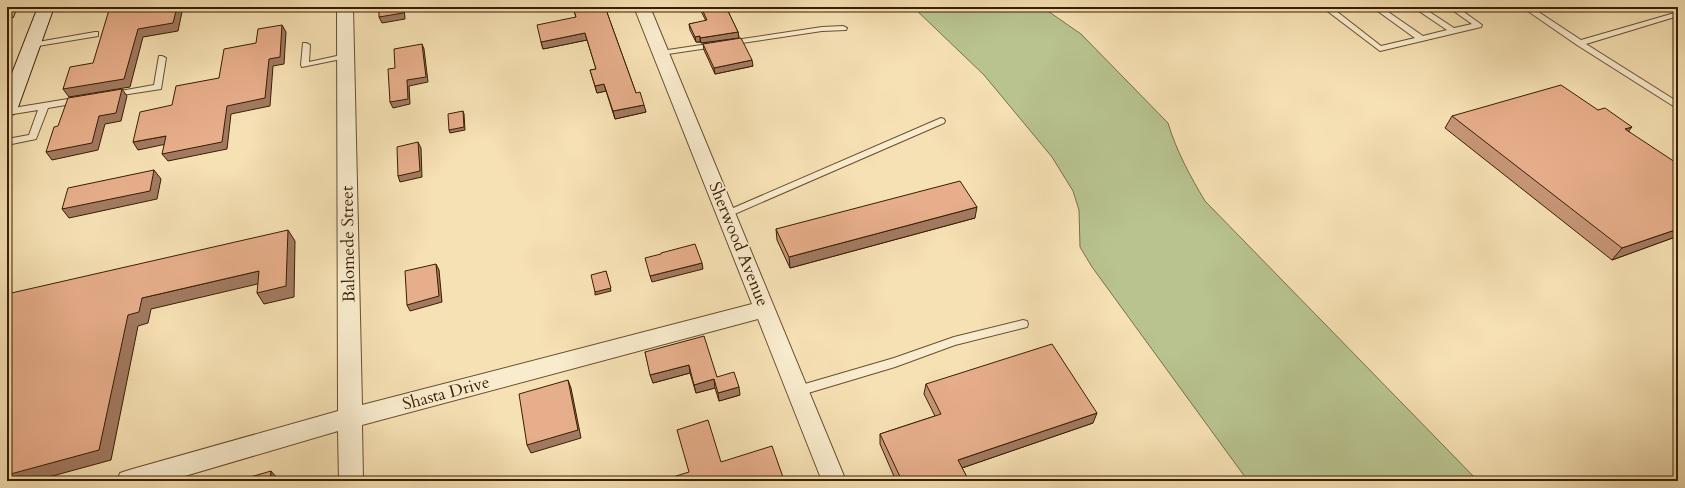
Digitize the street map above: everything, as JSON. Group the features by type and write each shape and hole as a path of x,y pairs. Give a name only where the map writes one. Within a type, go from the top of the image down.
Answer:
{"highway":[{"path":"7,13 9,7"}],"main road":[{"path":"7,111 46,7"}],"street":[{"name":"Balomede Street","path":"345,7 351,481"},
{"name":"Sherwood Avenue","path":"642,7 834,481"},
{"name":"Shasta Drive","path":"129,481 350,418 765,309"}],"lane":[{"path":"1326,7 1380,49 1478,25 1452,7"},
{"path":"1376,7 1422,39"},
{"path":"1417,7 1453,31"},
{"path":"1526,7 1678,106"},
{"path":"1672,7 1678,10"},
{"path":"1580,42 1678,14"},
{"path":"661,54 822,29 843,28"},
{"path":"32,45 95,34"},
{"path":"306,45 305,65 346,56"},
{"path":"104,96 158,87 162,58"},
{"path":"7,111 89,98"},
{"path":"7,142 34,136 44,106"},
{"path":"727,214 941,121"},
{"path":"798,391 894,362 954,341 1023,324"}],"green space":[{"path":"913,7 1042,7 1081,34 1168,123 1184,163 1205,201 1478,481 1248,481 1092,267 1080,247 1079,210 1073,191 1052,157 984,75"}],"building":[{"path":"122,7 177,7 173,23 138,29 124,79 63,89 70,67 93,63 109,10"},
{"path":"379,7 402,7 403,13 379,17"},
{"path":"573,7 605,7 636,93 640,92 644,105 613,111 604,84 595,86 590,70 596,69 585,33 541,42 537,25 576,17"},
{"path":"701,7 726,7 738,32 700,38 700,36 695,37 689,24 707,20"},
{"path":"282,25 280,57 269,59 265,98 227,106 222,142 162,154 166,136 133,142 140,112 172,105 176,86 219,78 224,49 256,43 258,29"},
{"path":"741,38 752,60 714,68 703,44"},
{"path":"422,44 426,77 407,80 408,99 390,102 388,69 395,68 394,49"},
{"path":"1561,85 1598,110 1605,108 1632,127 1625,129 1678,164 1678,229 1622,248 1452,116"},
{"path":"122,89 116,113 99,116 92,143 46,152 54,127 58,126 68,98"},
{"path":"463,111 464,127 449,130 448,114"},
{"path":"418,142 420,171 398,176 397,147"},
{"path":"154,170 150,191 62,209 68,188"},
{"path":"960,181 977,207 789,257 776,229"},
{"path":"288,230 286,286 257,293 259,271 142,298 139,312 128,315 99,450 7,475 7,294"},
{"path":"695,244 702,263 650,276 645,258"},
{"path":"436,264 439,296 407,305 405,271"},
{"path":"606,271 611,288 595,292 591,275"},
{"path":"704,336 717,377 734,372 739,387 718,393 714,379 694,385 689,365 650,375 645,352"},
{"path":"1052,344 1097,413 958,460 969,481 902,481 880,434 941,414 926,384"},
{"path":"568,380 578,430 527,445 519,394"},
{"path":"708,420 721,462 772,446 784,480 660,481 689,472 677,430"},
{"path":"271,471 270,481 237,481"}]}
